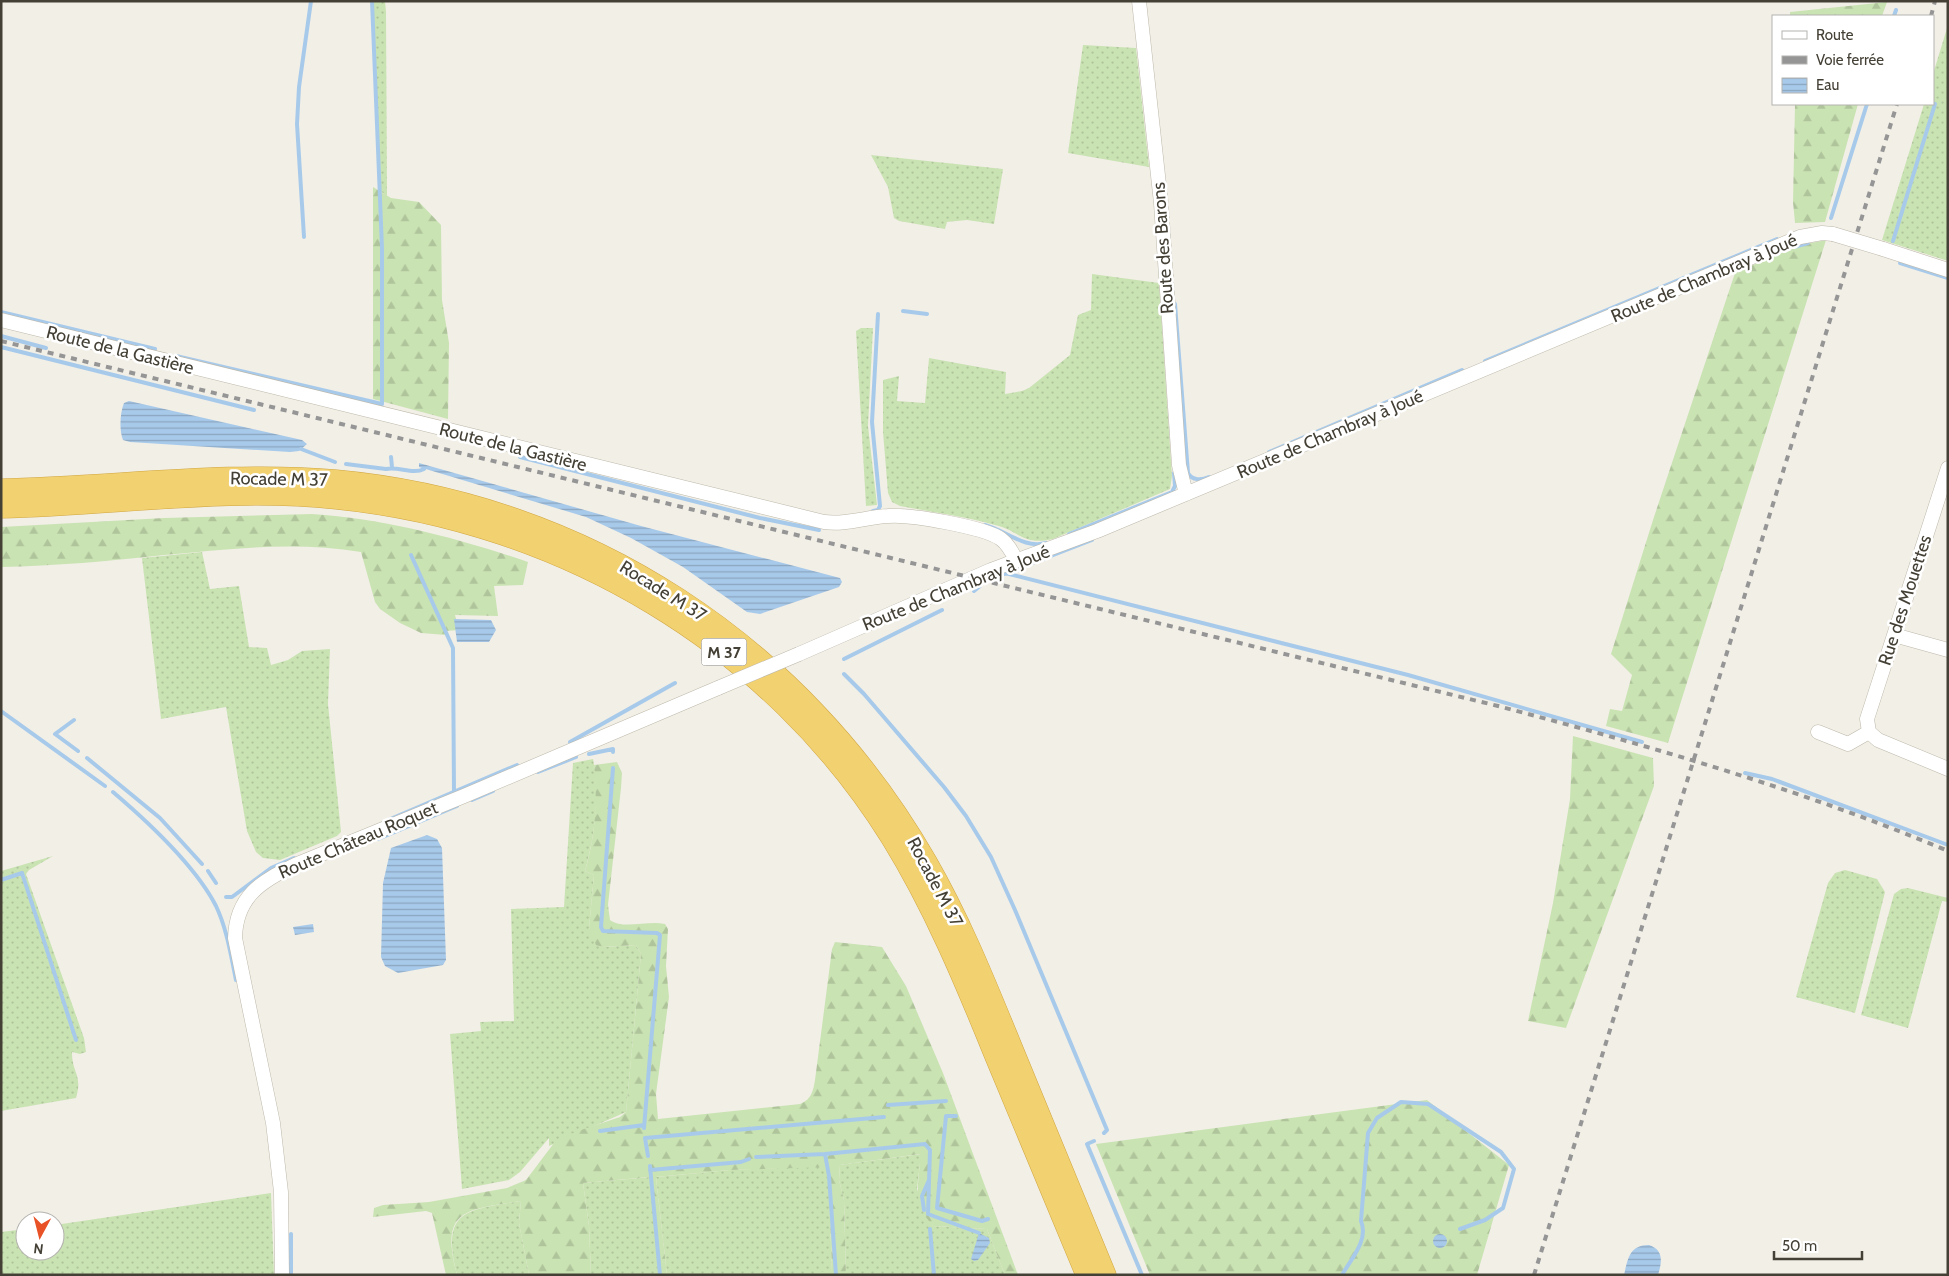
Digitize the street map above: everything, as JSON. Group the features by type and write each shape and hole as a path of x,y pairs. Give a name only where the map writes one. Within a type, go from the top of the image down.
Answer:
{"highway":[{"name":"Rocade M 37","path":"1,489 219,477 286,477 365,483 435,496 524,522 588,548 659,586 729,634 789,684 836,734 880,788 918,846 951,907 979,969 1106,1275"},
{"name":"M 37","path":"1,478 72,486"},
{"name":"Rocade M 37","path":"1,510 197,497 270,495 334,498 410,509 475,525 560,555 630,590 706,639 776,697 822,746 865,799 902,856 924,895 962,976 1086,1275"}],"street":[{"name":"Route des Barons","path":"1139,1 1161,203 1179,465 1186,494"},
{"name":"Route de Chambray à Joué","path":"718,688 1016,560 1060,546 1800,238 1822,233 1833,234 1948,270"},
{"name":"Route de la Gastière","path":"1,320 818,520 848,523 898,515 978,530 1000,538 1010,549 1016,560"},
{"name":"Rue des Mouettes","path":"1869,732 1867,719 1948,468"},
{"path":"1894,635 1948,650"},
{"name":"Route Château Roquet","path":"282,1275 282,1199 273,1123 235,938 238,916 248,896 268,878 295,865 718,688"},
{"path":"1818,732 1848,744 1869,732 1878,740 1948,769"}],"green space":[{"path":"372,1 385,1 386,12 387,196 379,190"},
{"path":"1887,2 1882,15 1790,15 1790,12"},
{"path":"1948,25 1948,261 1882,240 1924,105 1934,105 1934,71"},
{"path":"1083,45 1136,48 1149,167 1068,153"},
{"path":"1795,105 1858,105 1825,222 1795,223 1793,202"},
{"path":"871,155 1003,169 994,224 967,220 947,222 945,229 899,221 894,218 888,187"},
{"path":"373,187 391,198 419,202 441,225 442,300 449,343 448,419 373,399"},
{"path":"1826,240 1668,743 1606,726 1610,709 1622,711 1632,675 1611,654 1653,520 1735,273 1796,246"},
{"path":"1092,274 1159,283 1172,476 1170,489 1053,539 1043,541 1028,539 983,522 900,506 892,502 888,493 883,432 883,380 899,376 897,401 925,403 929,358 1006,372 1005,394 1029,388 1070,355 1078,315 1091,310"},
{"path":"861,328 873,328 868,426 877,505 866,506 856,331"},
{"path":"312,514 367,520 422,531 528,562 523,585 494,586 498,616 455,615 459,630 445,631 446,635 421,633 400,623 380,609 375,602 361,552 312,547 262,547 82,563 1,567 1,527 164,518"},
{"path":"202,552 210,589 239,586 249,647 267,648 271,665 288,660 302,651 330,649 328,704 341,832 337,836 280,860 263,858 256,852 247,831 226,707 161,719 142,558"},
{"path":"1573,736 1653,758 1654,786 1566,1028 1528,1021 1553,903 1570,799"},
{"path":"593,759 596,787 595,815 585,871 594,875 589,928 603,947 636,945 641,954 626,1112 549,1146 549,1138 520,1172 509,1180 462,1189 450,1034 481,1031 480,1022 514,1021 511,909 564,907 573,763"},
{"path":"617,762 622,773 608,905 610,920 629,925 665,924 668,929 666,966 669,997 656,1094 658,1119 800,1104 807,1100 813,1091 815,1080 832,949 835,942 882,947 906,986 943,1073 1018,1275 1005,1275 987,1229 933,1226 921,1208 919,1200 920,1154 840,1165 839,1180 844,1200 846,1275 809,1275 832,1270 828,1167 730,1170 656,1177 667,1275 659,1275 650,1177 583,1183 589,1226 591,1275 529,1275 519,1223 521,1201 485,1207 462,1216 455,1225 452,1236 452,1253 457,1275 446,1275 432,1213 426,1211 373,1217 374,1208 383,1205 429,1202 507,1188 526,1180 554,1143 575,1132 620,1117 626,1112 641,954 636,945 603,947 596,945 589,928 594,875 585,871 595,819 594,765"},
{"path":"53,856 29,870 26,874 84,1038 86,1052 80,1054 72,1052 72,1059 78,1079 76,1098 1,1111 1,871"},
{"path":"1845,870 1877,879 1885,892 1855,1013 1796,997 1828,883 1835,873"},
{"path":"1908,888 1948,898 1948,902 1942,901 1908,1028 1861,1015 1894,894 1901,889"},
{"path":"1427,1100 1509,1165 1477,1275 1150,1275 1096,1144"},
{"path":"921,1154 917,1189 933,1226 987,1229 1005,1275 846,1275 844,1200 839,1180 840,1165"},
{"path":"828,1166 832,1271 809,1275 667,1275 656,1177 730,1170"},
{"path":"651,1177 659,1275 591,1275 589,1226 583,1183"},
{"path":"271,1193 274,1275 1,1275 1,1232 15,1230 15,1261 65,1261 65,1224"},
{"path":"521,1201 519,1223 529,1275 457,1275 452,1237 456,1225 462,1217 486,1207"}],"water":[{"path":"129,401 302,440 307,444 299,451 290,452 130,442 123,440 121,427 124,403"},
{"path":"419,463 641,526 840,578 842,582 839,587 760,614 747,612 683,567 631,538 586,517 419,467"},
{"path":"454,619 491,620 496,630 489,642 457,642"},
{"path":"427,835 437,839 442,848 446,960 443,965 398,973 385,966 381,957 383,883 391,848"},
{"path":"313,924 314,932 295,935 293,927"},
{"path":"979,1233 989,1238 990,1243 978,1260 974,1261 971,1259"},
{"path":"1437,1234 1443,1234 1447,1241 1443,1248 1437,1248 1433,1244 1433,1238"},
{"path":"1649,1245 1657,1250 1661,1257 1658,1275 1624,1275 1628,1258 1633,1250 1637,1247"}],"waterway":[{"path":"304,237 297,124 299,87 311,1"},
{"path":"176,356 382,404 382,248 372,1"},
{"path":"1894,15 1896,10"},
{"path":"1893,241 1935,104"},
{"path":"1831,218 1867,105"},
{"path":"1485,361 1777,239"},
{"path":"1794,247 1808,243"},
{"path":"1900,263 1948,278"},
{"path":"1175,304 1188,473 1197,479 1209,477"},
{"path":"903,311 927,314"},
{"path":"1,312 155,349"},
{"path":"873,511 878,510 880,506 872,422 878,314"},
{"path":"1,336 46,348"},
{"path":"1,347 254,410"},
{"path":"1269,452 1462,370"},
{"path":"301,449 335,462"},
{"path":"391,457 392,467"},
{"path":"520,457 760,518 819,530"},
{"path":"346,464 410,471 424,469"},
{"path":"1069,534 1172,492 1175,486 1174,473"},
{"path":"985,525 1023,542 1030,544 1046,543"},
{"path":"999,576 1092,540"},
{"path":"411,555 453,648 454,792"},
{"path":"1005,573 1408,675 1642,742"},
{"path":"974,591 980,586"},
{"path":"844,659 942,610"},
{"path":"844,674 864,694 944,787 966,816 991,857 1107,1130 1104,1133"},
{"path":"570,742 675,683"},
{"path":"1,711 105,786"},
{"path":"74,720 55,734 78,751"},
{"path":"589,754 613,749 613,752"},
{"path":"538,772 576,757"},
{"path":"87,758 160,818 202,864"},
{"path":"388,820 517,765"},
{"path":"613,768 601,927 603,931 657,933 660,935 644,1128"},
{"path":"1745,773 1772,779 1948,845"},
{"path":"472,800 493,791"},
{"path":"113,792 170,845 184,860 207,891 216,906 223,924 236,980"},
{"path":"378,839 457,806"},
{"path":"226,897 232,897 271,868 294,858"},
{"path":"208,871 216,883"},
{"path":"1,880 22,873 76,1040"},
{"path":"888,1105 946,1101"},
{"path":"1342,1275 1358,1249 1363,1235 1361,1221 1368,1133 1377,1118 1401,1102 1428,1104 1501,1152 1514,1169 1503,1208 1485,1220 1460,1229"},
{"path":"956,1116 946,1116 937,1208 982,1221 988,1219"},
{"path":"645,1138 884,1117"},
{"path":"600,1131 644,1125"},
{"path":"645,1138 648,1156"},
{"path":"1094,1141 1087,1144 1142,1275"},
{"path":"836,1275 829,1176 825,1154 925,1144 930,1150 928,1214 979,1233"},
{"path":"756,1157 825,1154"},
{"path":"650,1170 741,1162 749,1159"},
{"path":"650,1166 660,1275"},
{"path":"924,1210 922,1196 929,1180"},
{"path":"930,1229 934,1275"},
{"path":"291,1234 291,1275"}],"railway":[{"path":"1931,15 1935,1"},
{"path":"1534,1275 1897,105"},
{"path":"1,341 1498,706 1669,753 1782,789 1838,808 1948,851"}]}
